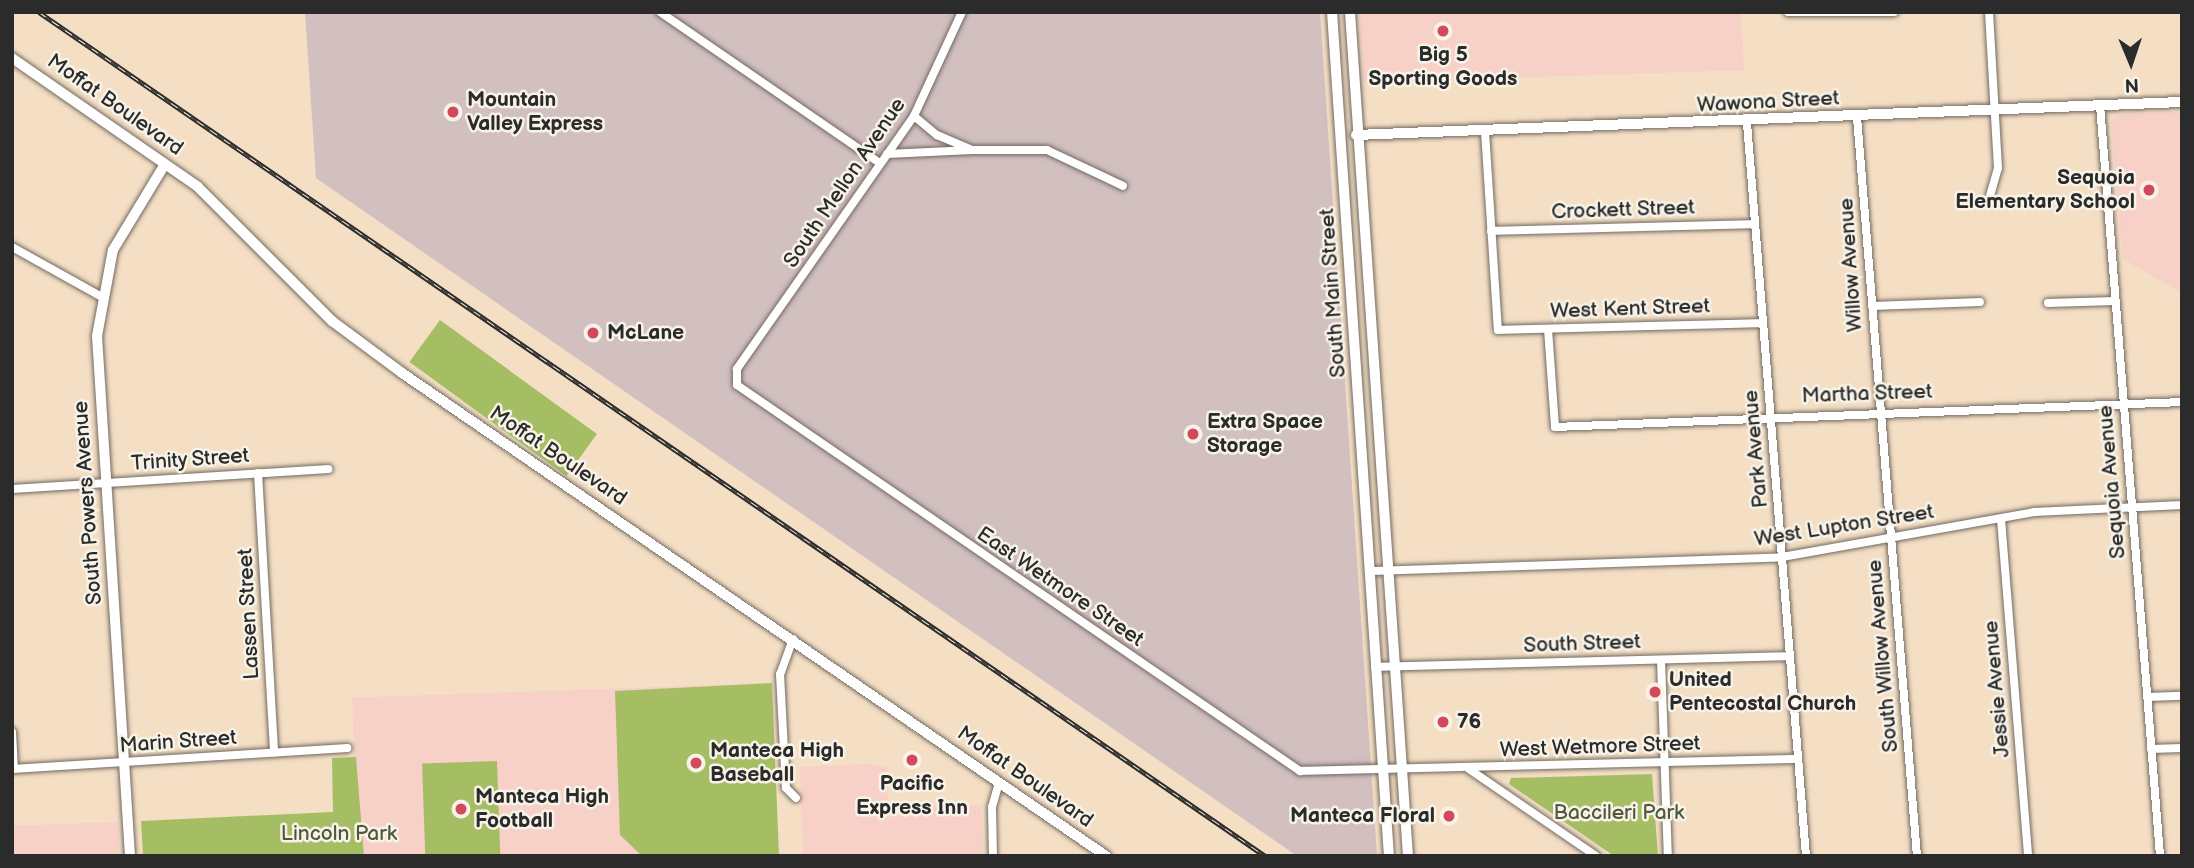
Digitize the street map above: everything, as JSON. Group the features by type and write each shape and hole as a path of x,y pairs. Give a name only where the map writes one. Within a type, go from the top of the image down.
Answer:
{"main road":[{"name":"South Main Street","path":"1332,12 1389,856"},
{"name":"South Main Street","path":"1350,12 1385,570 1408,856"},
{"name":"Moffat Boulevard","path":"12,58 165,163 246,230 332,321 1106,856"},
{"path":"1338,84 1356,135"},
{"path":"1355,334 1372,334"}],"street":[{"path":"660,12 880,163"},
{"name":"South Mellon Avenue","path":"741,364 914,116 962,12"},
{"path":"1788,12 1894,12"},
{"path":"1989,12 1998,169 1990,196"},
{"name":"Wawona Street","path":"1356,135 1747,123 2182,102"},
{"name":"Sequoia Avenue","path":"2100,105 2160,856"},
{"path":"914,116 937,135 972,150"},
{"name":"Willow Avenue","path":"1857,117 1881,411"},
{"name":"Park Avenue","path":"1747,123 1806,856"},
{"path":"1485,131 1491,231"},
{"path":"887,154 1047,150 1123,186"},
{"name":"South Powers Avenue","path":"130,856 126,763 105,482 100,296 124,225 165,163"},
{"name":"Crockett Street","path":"1491,231 1755,224"},
{"name":"West Kent Street","path":"1491,231 1498,330 1763,323"},
{"path":"12,247 100,296"},
{"path":"2048,303 2115,301"},
{"path":"1872,306 1980,302"},
{"name":"Martha Street","path":"1548,329 1555,427 1881,411 2182,402"},
{"name":"East Wetmore Street","path":"741,364 735,381 748,394 1284,763 1309,773 1402,771"},
{"name":"South Willow Avenue","path":"1881,411 1917,856"},
{"name":"Trinity Street","path":"12,489 328,469"},
{"name":"Lassen Street","path":"258,473 274,752"},
{"name":"West Lupton Street","path":"1385,570 1782,557 2001,519 2182,505"},
{"name":"Jessie Avenue","path":"2001,519 2028,856"},
{"path":"1369,571 1385,570"},
{"path":"793,639 780,674 786,789 796,798"},
{"name":"South Street","path":"1375,667 1790,656"},
{"path":"1661,660 1668,856"},
{"path":"2147,697 2182,696"},
{"path":"12,733 13,769"},
{"name":"Marin Street","path":"13,769 347,748"},
{"path":"2151,749 2182,748"},
{"name":"West Wetmore Street","path":"1402,771 1798,759"},
{"path":"1469,769 1596,856"},
{"path":"993,856 992,807 999,782"}],"shaded area":[{"path":"305,12 1320,12 1377,856 1297,856 316,178"},
{"path":"1359,12 1741,12 1744,70 1364,83"},
{"name":"Sequoia Elementary School","path":"2182,112 2182,293 2123,259 2111,121 2118,114"},
{"path":"772,683 778,856 358,856 352,698"},
{"path":"869,764 887,767 889,808 981,805 983,856 803,856 800,767"},
{"path":"118,822 119,856 13,856 12,826"}],"green space":[{"path":"440,320 597,434 566,476 409,362"},
{"name":"Manteca High Baseball","path":"772,683 779,856 642,856 620,835 615,691"},
{"name":"Lincoln Park","path":"356,757 364,856 143,856 141,821 333,812 332,758"},
{"name":"Manteca High Football","path":"497,761 500,856 425,856 422,764"},
{"name":"Baccileri Park","path":"1652,774 1658,856 1614,856 1509,784 1511,778"}],"railway":[{"path":"39,12 1265,856"}],"place":[{"name":"Big 5 Sporting Goods","path":"1443,31"},
{"name":"Mountain Valley Express","path":"453,112"},
{"name":"Sequoia Elementary School","path":"2149,190"},
{"name":"McLane","path":"593,333"},
{"name":"Extra Space Storage","path":"1193,434"},
{"name":"United Pentecostal Church","path":"1655,692"},
{"name":"76","path":"1443,722"},
{"name":"Pacific Express Inn","path":"912,760"},
{"name":"Manteca High Baseball","path":"696,763"},
{"name":"Manteca High Football","path":"461,809"},
{"name":"Manteca Floral","path":"1449,816"}]}
